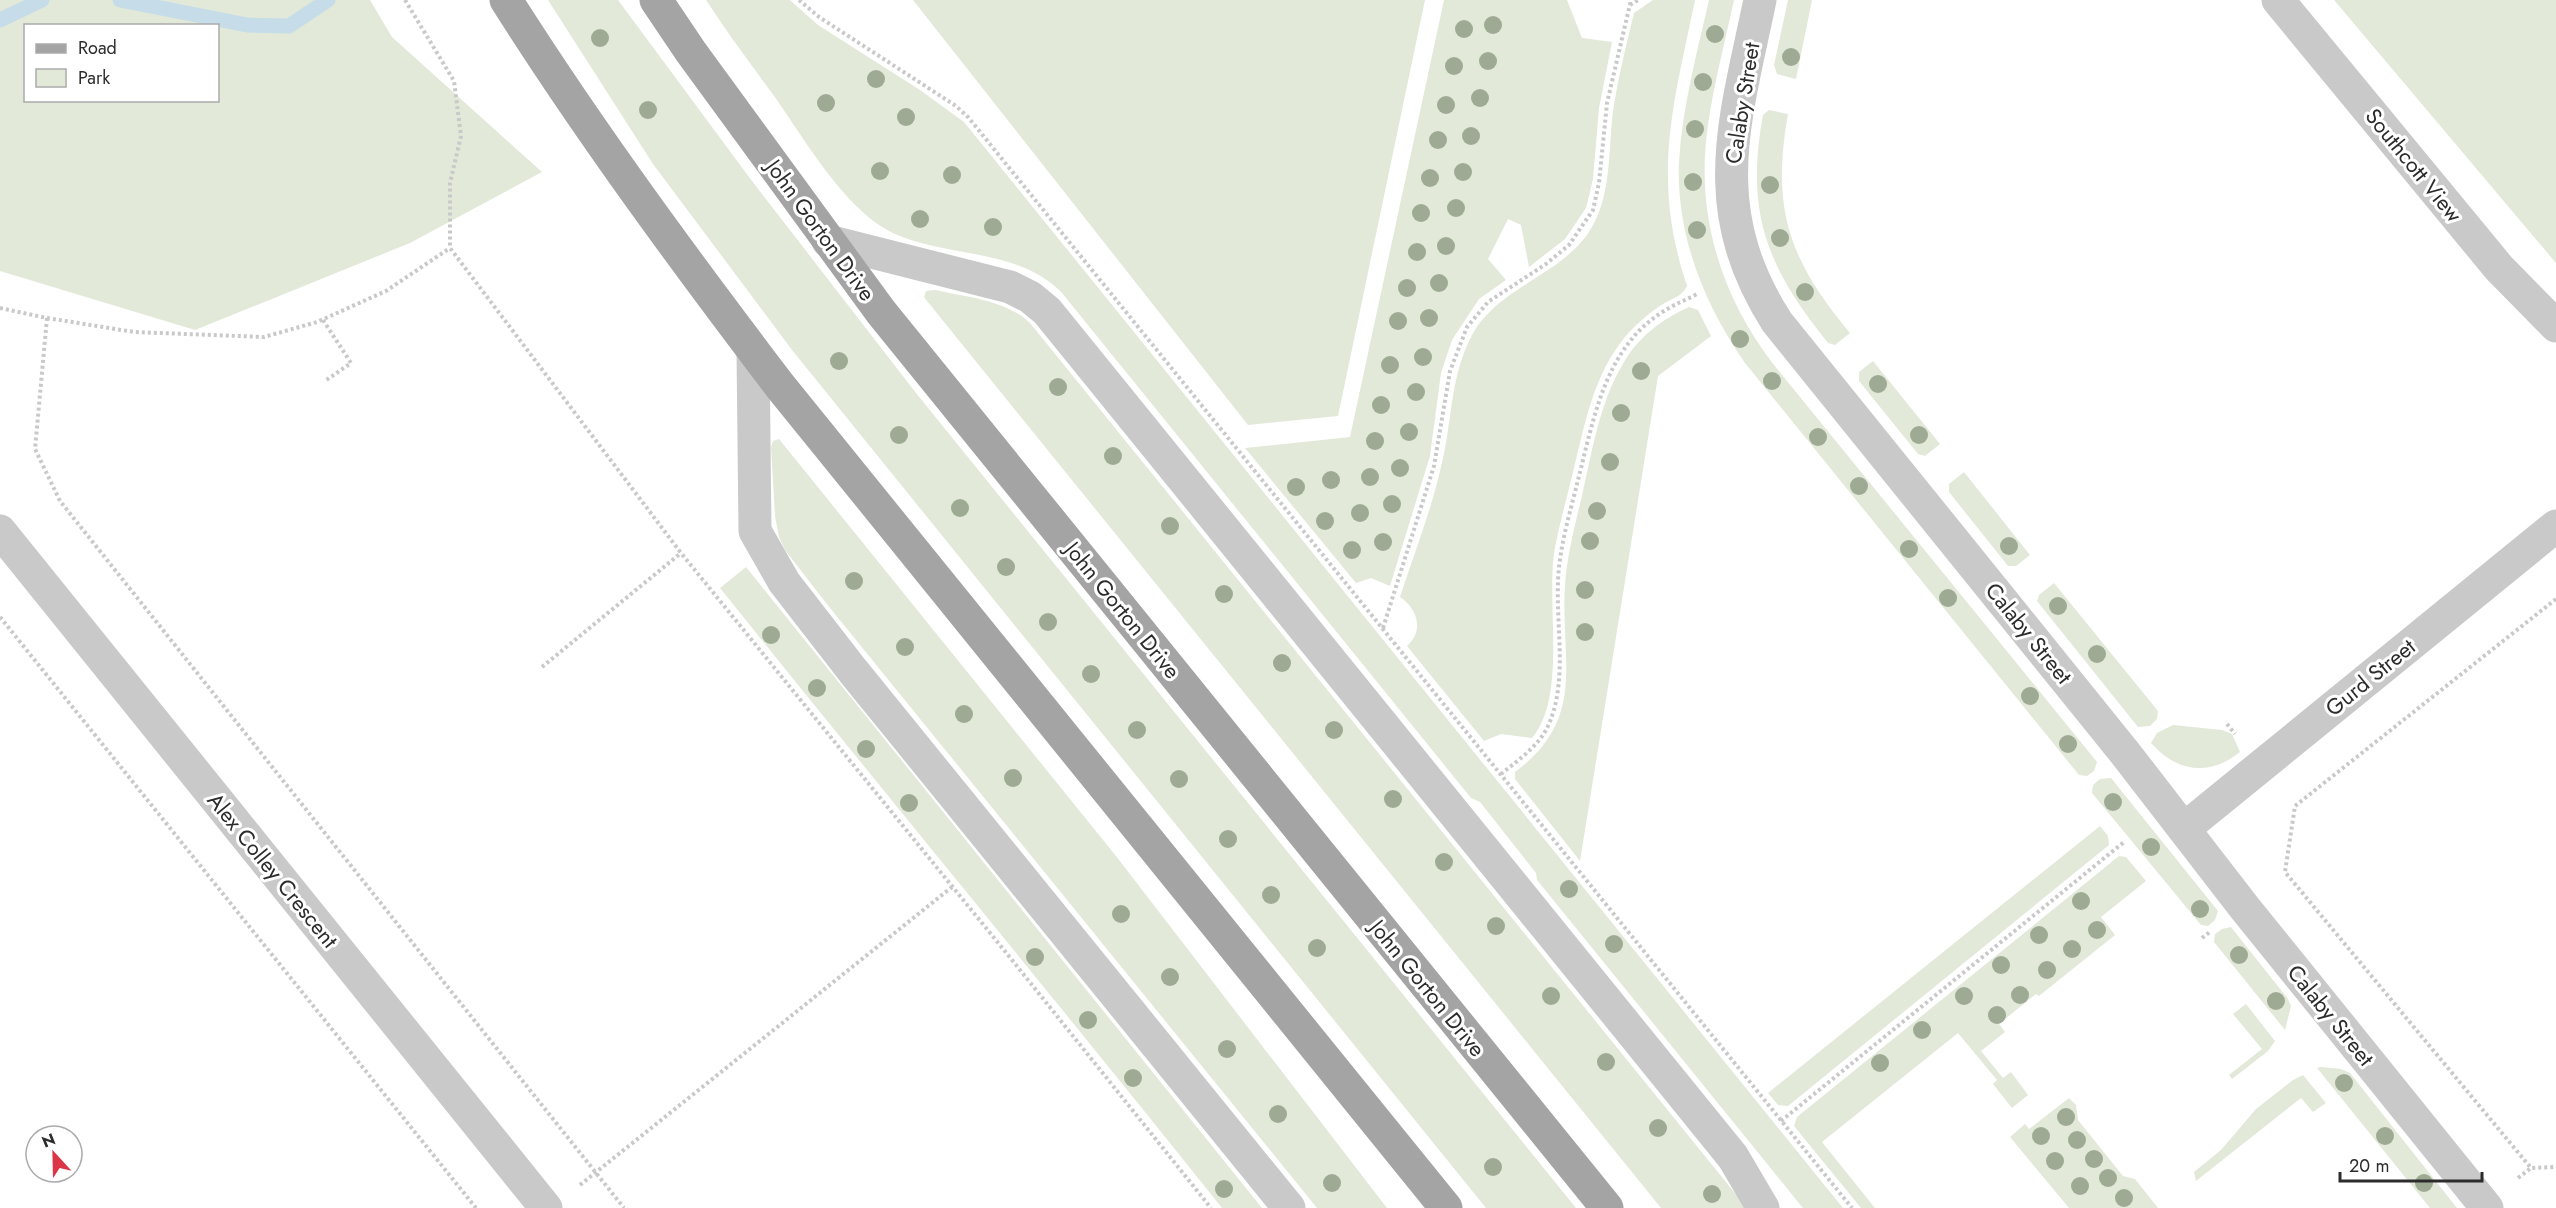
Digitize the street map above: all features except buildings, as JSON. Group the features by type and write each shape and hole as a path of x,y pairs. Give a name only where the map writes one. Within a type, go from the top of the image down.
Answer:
{"main road":[{"path":"506,0 561,87 753,351 1446,1208"},
{"name":"John Gorton Drive","path":"656,0 880,312 1606,1208"}],"street":[{"name":"Calaby Street","path":"1760,0 1734,129 1731,193 1735,224 1743,254 1764,301 1782,328 2185,828 2244,907 2487,1208"},
{"name":"Southcott View","path":"2278,0 2492,260 2556,326"},
{"path":"828,240 916,265 1010,287 1030,297 1047,311 1733,1157 1763,1208"},
{"path":"753,351 755,531 783,582 1289,1208"},
{"name":"Gurd Street","path":"2185,828 2556,526"},
{"name":"Alex Colley Crescent","path":"0,531 546,1208"}],"path":[{"path":"405,0 454,81 461,136 450,183 450,249 681,553 1211,1208"},
{"path":"799,0 819,17 963,111 1852,1208"},
{"path":"1383,628 1434,466 1450,371 1467,327 1488,302 1546,264 1569,245 1593,210 1599,183 1607,103 1631,0"},
{"path":"1629,6 1638,0"},
{"path":"0,308 134,332 264,337 323,320 386,291 450,249"},
{"path":"1501,774 1538,741 1553,713 1559,672 1558,584 1563,540 1595,413 1608,377 1618,359 1644,326 1665,310 1697,294"},
{"path":"47,318 36,449 60,501 624,1208"},
{"path":"323,320 351,363 325,381"},
{"path":"542,667 681,553"},
{"path":"2556,599 2295,806 2285,873 2531,1168 2556,1167"},
{"path":"0,616 476,1208"},
{"path":"1781,1121 2124,843"},
{"path":"578,1187 952,887"}],"green space":[{"path":"0,0 370,0 392,37 542,172 410,243 195,330 0,271"},
{"path":"548,0 618,0 752,181 916,393 1576,1208 1486,1208 792,350 653,164"},
{"path":"706,0 790,0 818,25 920,90 964,122 1843,1208 1803,1208 1537,880 1536,873 1480,802 1471,798 1062,293 1044,278 1023,267 1002,260 910,240 889,231 872,220 841,190 813,154"},
{"path":"913,0 1425,0 1338,416 1248,425"},
{"path":"1444,0 1567,0 1582,38 1612,42 1599,108 1593,179 1586,208 1565,239 1529,267 1521,225 1508,219 1488,259 1506,280 1479,299 1452,340 1441,373 1430,456 1390,586 1371,578 1356,583 1245,448 1350,437"},
{"path":"1653,0 1695,0 1673,109 1668,176 1670,211 1676,247 1687,286 1680,295 1647,315 1625,337 1605,368 1592,401 1555,547 1552,594 1552,673 1543,720 1532,738 1501,734 1484,741 1407,646 1416,634 1417,620 1411,608 1400,597 1437,483 1463,354 1481,322 1494,308 1558,263 1587,235 1595,221 1601,207 1608,175 1613,111 1634,13"},
{"path":"1709,0 1734,0 1708,125 1705,190 1716,252 1739,310 1774,365 2097,762 2094,771 2087,776 2079,775 1745,363 1705,293 1682,216 1679,162 1683,121"},
{"path":"1788,0 1812,0 1796,79 1777,74 1774,65"},
{"path":"2334,0 2556,0 2556,263"},
{"path":"1769,110 1788,114 1783,148 1784,206 1799,257 1829,307 1850,333 1835,345 1828,343 1790,289 1776,264 1766,238 1757,182 1758,150 1763,115"},
{"path":"935,290 998,304 1030,323 1747,1208 1661,1208 927,301 924,297 926,291"},
{"path":"1689,307 1698,310 1711,336 1658,376 1580,861 1515,779 1515,772 1538,751 1553,730 1562,709 1566,686 1564,613 1568,563 1593,444 1609,393 1624,362 1637,344 1661,323"},
{"path":"1873,361 1940,444 1925,456 1918,454 1859,381 1859,372"},
{"path":"779,439 1116,856 1387,1208 1317,1208 826,603 785,550 779,537 775,516 771,447 773,441"},
{"path":"1964,472 2030,555 2016,566 2008,566 1949,492 1949,484"},
{"path":"746,567 1262,1208 1222,1208 720,588"},
{"path":"2054,583 2158,711 2157,719 2150,726 2138,727 2037,601 2039,595"},
{"path":"2173,725 2222,730 2232,734 2240,752 2228,760 2205,768 2182,765 2161,753 2151,743 2157,733"},
{"path":"2111,778 2218,911 2215,920 2208,926 2201,925 2092,793 2093,785 2100,779"},
{"path":"2100,826 2108,836 2109,845 1788,1106 1778,1105 1768,1093"},
{"path":"2119,856 2126,857 2146,881 2101,917 2115,935 2039,996 2036,994 1999,1024 2005,1032 1981,1051 2003,1078 2011,1072 2028,1095 2012,1108 1993,1084 1997,1080 1958,1033 1822,1142 1875,1208 1861,1208 1794,1126 1797,1117"},
{"path":"2231,927 2288,999 2291,1006 2285,1030 2214,942 2215,934"},
{"path":"2246,1004 2275,1041 2268,1051 2232,1079 2229,1075 2262,1049 2233,1014"},
{"path":"2317,1068 2341,1069 2350,1073 2457,1208 2430,1208"},
{"path":"2303,1075 2326,1103 2313,1112 2301,1098 2196,1181 2194,1172 2221,1150 2256,1109 2293,1080"},
{"path":"2069,1098 2076,1105 2078,1120 2123,1176 2135,1179 2158,1208 2069,1208 2010,1137 2025,1124 2029,1129"}],"waterway":[{"path":"0,20 42,0"},
{"path":"120,0 247,25 289,26 328,0"}]}
